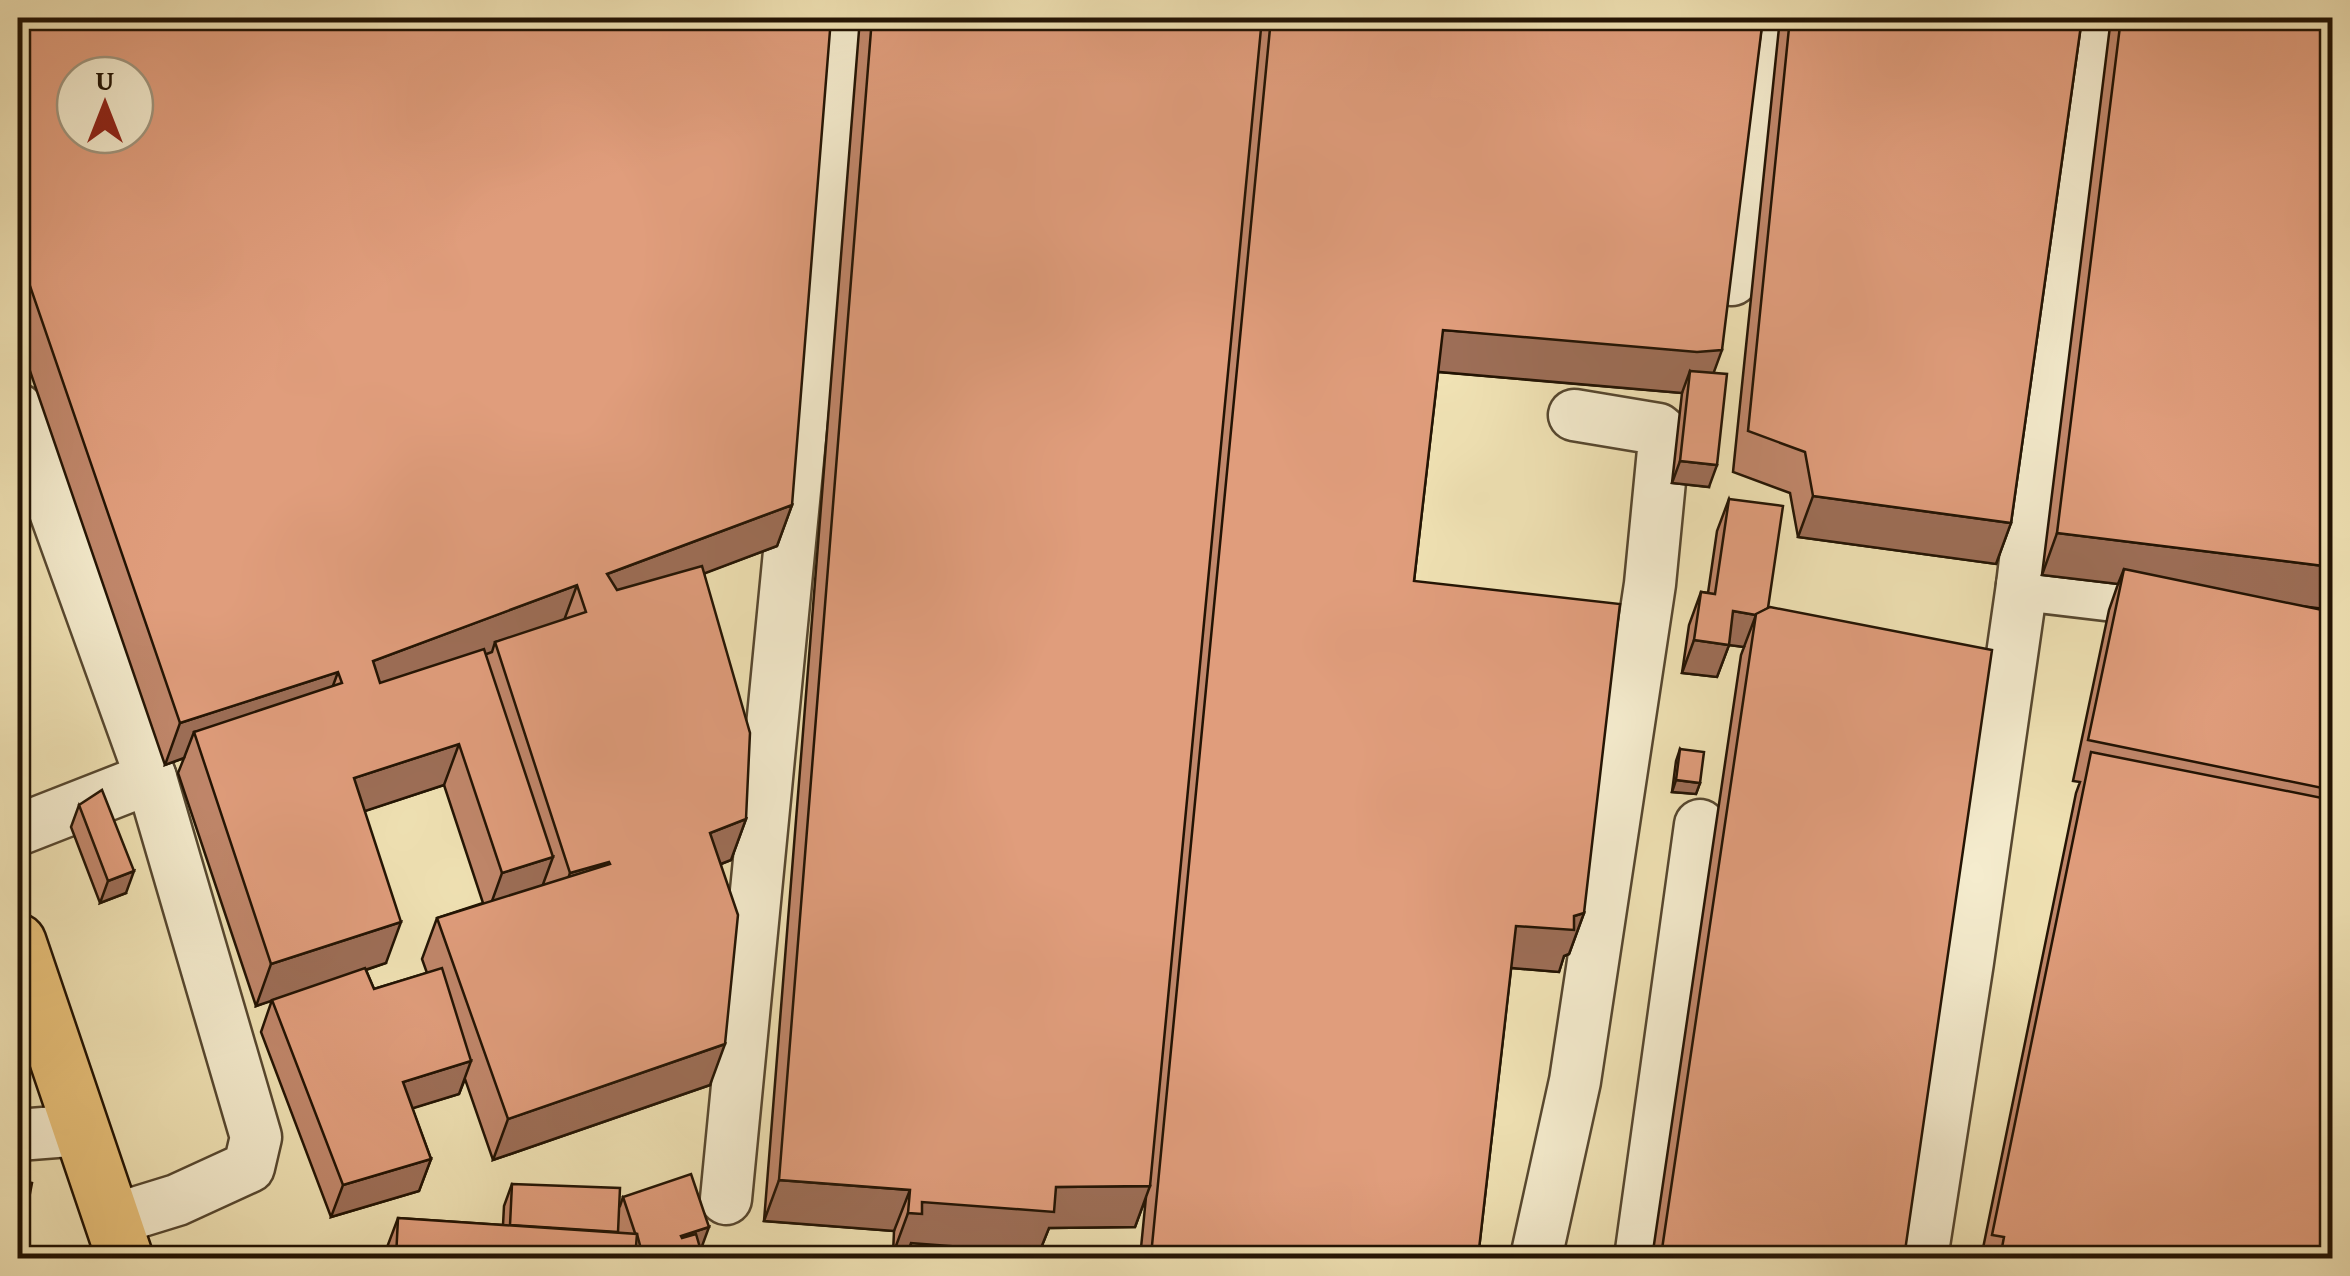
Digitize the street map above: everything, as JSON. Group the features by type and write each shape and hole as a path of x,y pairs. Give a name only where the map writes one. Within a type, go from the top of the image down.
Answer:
{"main road":[{"path":"18,942 119,1239"}],"lane":[{"path":"726,1200 841,18"},
{"path":"1732,280 1765,18"},
{"path":"1922,1258 2022,586 2091,18"},
{"path":"18,409 151,778 256,1137 249,1166 176,1200 119,1239"},
{"path":"1536,1258 1581,1043 1650,584 1664,440 1658,429 1574,415"},
{"path":"2022,586 2220,609"},
{"path":"18,830 151,778"},
{"path":"1640,1258 1700,825"},
{"path":"18,1134 82,1130"}],"building":[{"path":"18,18 831,18 792,505 607,574 617,590 702,566 750,733 746,819 710,833 738,915 725,1044 508,1119 437,918 610,864 570,873 495,642 586,612 577,585 373,661 380,683 484,649 553,857 502,873 459,744 354,778 401,922 271,964 194,732 342,683 338,672 180,723 18,251"},
{"path":"872,18 1262,18 1150,1186 1056,1187 1054,1212 922,1202 922,1214 908,1213 910,1190 779,1180"},
{"path":"1271,18 1763,18 1722,350 1697,352 1443,330 1414,581 1620,604 1584,913 1574,916 1574,930 1516,926 1478,1258 1151,1256"},
{"path":"1790,18 2082,18 2011,523 1813,496 1805,452 1748,431"},
{"path":"2121,18 2332,18 2332,567 2057,533"},
{"path":"1690,371 1727,374 1717,465 1680,461"},
{"path":"1729,499 1783,506 1768,608 1756,615 1733,611 1729,645 1694,640 1701,592 1715,594"},
{"path":"2124,569 2332,612 2332,790 2088,740"},
{"path":"1770,607 1992,650 1904,1258 1661,1256 1756,614"},
{"path":"1680,749 1704,752 1700,783 1676,780"},
{"path":"2091,752 2332,800 2332,1258 2000,1258 2004,1237 1992,1235"},
{"path":"102,790 134,871 108,881 79,805"},
{"path":"365,968 374,989 442,968 471,1061 403,1082 431,1159 343,1185 272,1000"},
{"path":"691,1174 709,1227 681,1236 696,1234 703,1258 635,1258 636,1251 641,1249 623,1197"},
{"path":"18,1180 32,1183 18,1256"},
{"path":"512,1184 620,1188 618,1232 510,1225"},
{"path":"398,1218 637,1234 635,1258 396,1258"}]}
